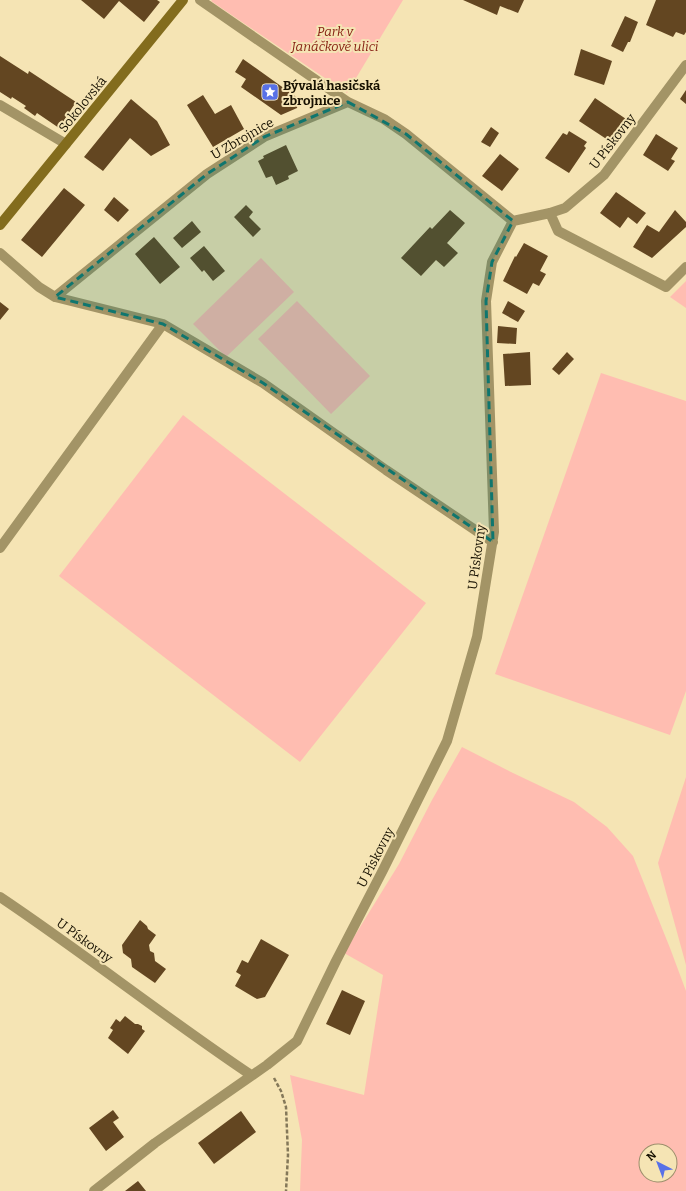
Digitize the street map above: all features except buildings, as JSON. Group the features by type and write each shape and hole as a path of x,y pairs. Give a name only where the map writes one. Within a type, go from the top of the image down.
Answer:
{"street":[{"name":"Sokolovská","path":"0,225 183,0"},
{"path":"200,0 348,102 384,119 406,134 513,221"},
{"name":"U Pískovny","path":"94,1191 155,1143 267,1065 297,1041 336,961 448,742 477,637 494,532 486,301 492,262 513,221 550,213 565,208 604,175 686,66"},
{"name":"U Zbrojnice","path":"55,297 207,174 264,138 348,102"},
{"path":"0,105 66,144"},
{"path":"550,213 558,231 666,287 686,267"},
{"path":"0,253 39,287 55,297 163,324 262,383 392,474 493,542"},
{"path":"0,548 163,324"},
{"name":"U Pískovny","path":"0,897 59,937 205,1045 251,1075"}],"path":[{"path":"267,1065 281,1090 286,1107 288,1155 286,1191"}],"highlighted area":[{"path":"348,102 406,134 513,221 492,262 486,301 493,542 263,383 163,324 55,297 207,174 264,137"}],"green space":[{"name":"Park v Janáčkově ulici","path":"403,0 347,93 211,1"},
{"path":"261,258 294,292 226,357 193,324"},
{"path":"686,281 686,308 670,297"},
{"path":"297,301 370,376 331,414 258,339"},
{"path":"601,373 686,401 686,691 670,735 495,674"},
{"path":"183,415 426,603 300,762 59,576"},
{"path":"462,747 574,802 607,827 633,856 686,991 686,1191 300,1191 302,1140 290,1075 364,1095 383,975 344,953 399,864 432,800"},
{"path":"686,777 686,965 658,863"}],"place":[{"name":"Bývalá hasičská zbrojnice","path":"270,92"}]}
